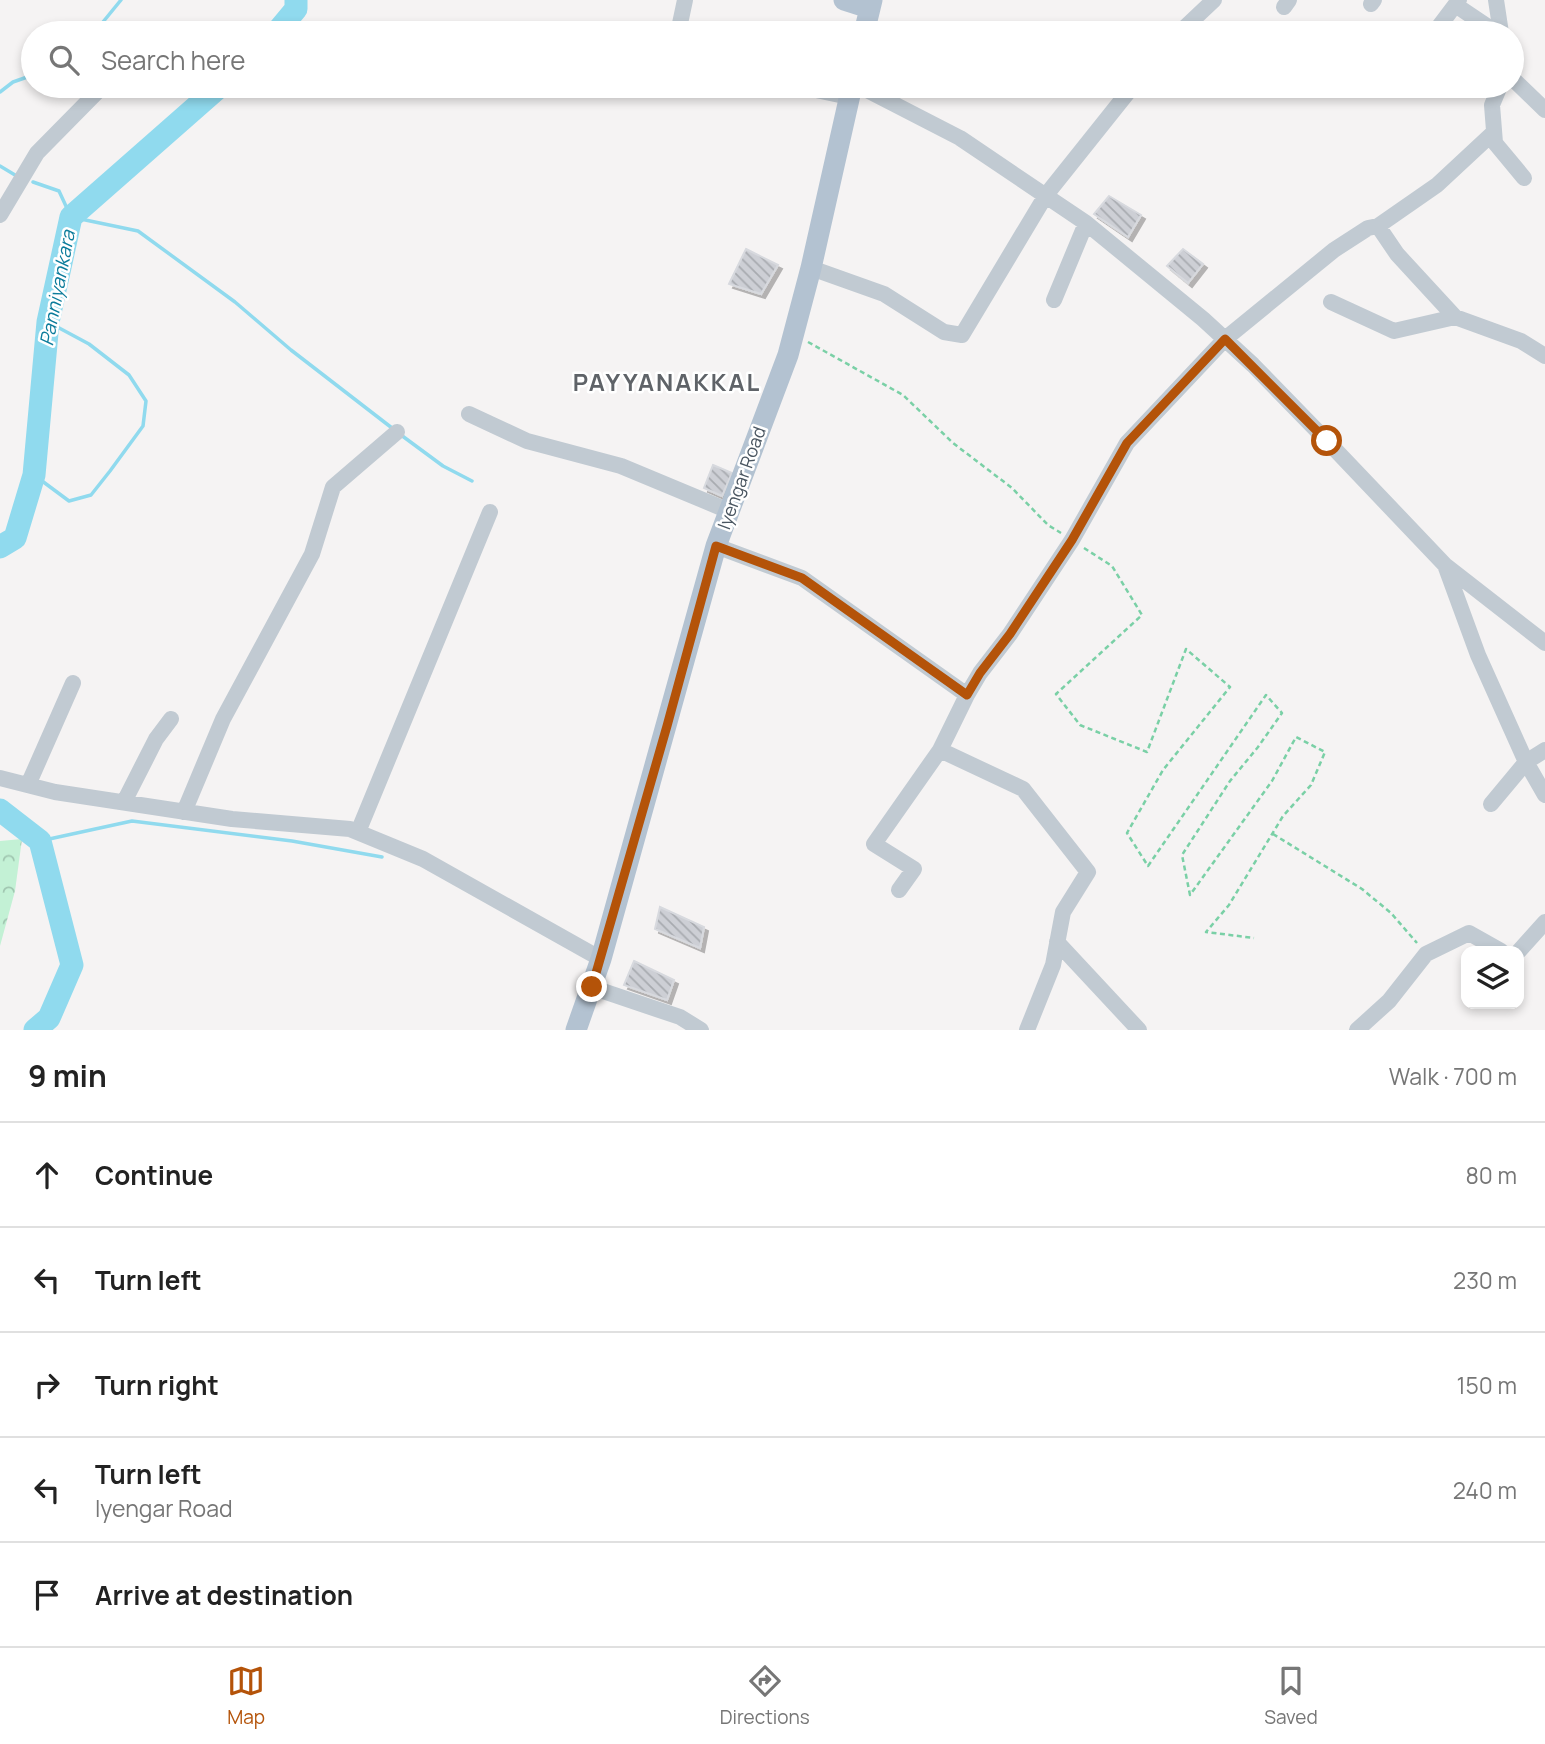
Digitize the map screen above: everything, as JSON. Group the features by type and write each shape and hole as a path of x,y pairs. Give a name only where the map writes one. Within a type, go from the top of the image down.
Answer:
{"main road":[{"path":"844,0 871,4 866,21"},
{"name":"Iyengar Road","path":"576,1030 601,958 716,546 783,368 811,268 851,98"}],"street":[{"path":"681,21 685,0"},
{"path":"1192,21 1214,0"},
{"path":"1496,0 1498,21"},
{"path":"1444,21 1458,3 1483,21"},
{"path":"1531,97 1545,88"},
{"path":"1524,90 1545,110"},
{"path":"0,215 37,153 91,98"},
{"path":"873,98 960,138 1086,223 1225,339 1445,565 1545,643"},
{"path":"811,268 884,294 944,332 962,335 1046,195 1123,98"},
{"path":"1495,98 1492,105 1495,143 1524,178"},
{"path":"899,890 914,869 874,844 940,750 980,673 1010,634 1072,540 1127,443 1225,339 1334,250 1368,228 1378,226 1437,185 1494,132"},
{"path":"1054,300 1086,223"},
{"path":"1378,226 1397,254 1455,317 1521,341 1545,356"},
{"path":"1331,302 1394,331 1455,317"},
{"path":"469,414 527,441 621,466 729,512"},
{"path":"184,812 223,719 312,554 333,487 397,432"},
{"path":"358,832 490,512"},
{"path":"716,546 802,578 967,695"},
{"path":"1445,565 1478,655 1545,795"},
{"path":"28,785 72,683"},
{"path":"124,802 156,739 172,719"},
{"path":"940,750 1023,789 1088,872 1063,912 1053,965 1027,1030"},
{"path":"1491,804 1527,762 1545,750"},
{"path":"0,778 232,819 350,829 422,859 601,958"},
{"path":"1523,946 1545,922"},
{"path":"1357,1030 1389,1002 1426,954 1469,933 1492,946"},
{"path":"1058,942 1139,1030"},
{"path":"592,987 680,1017 701,1030"}],"path":[{"path":"793,334 903,395 953,443 1012,488 1048,524 1112,566 1142,615 1056,694 1080,725 1147,752 1186,649 1230,687 1163,770 1127,833 1148,866 1265,695 1282,713 1230,781 1182,855 1190,895 1272,781 1296,737 1325,752 1311,785 1283,816 1229,905 1206,932 1254,939"},
{"path":"1272,834 1362,889 1391,913 1426,954"}],"green space":[{"path":"22,839 15,891 0,946 0,841"}],"building":[{"path":"1109,196 1141,215 1128,237 1094,214"},
{"path":"746,249 778,265 761,294 729,284"},
{"path":"1183,249 1203,264 1188,283 1167,266"},
{"path":"713,465 732,473 722,496 704,488"},
{"path":"660,907 704,927 700,948 655,929"},
{"path":"634,961 674,980 667,1000 624,985"}],"waterway":[{"path":"104,21 121,0"},
{"name":"Panniyankara","path":"286,21 296,9 296,0"},
{"path":"0,92 21,79"},
{"name":"Panniyankara","path":"0,547 15,538 34,475 48,322 71,217 206,98"},
{"path":"0,166 15,175"},
{"path":"33,182 59,191 71,217 138,231 235,302 291,350 392,428"},
{"path":"34,475 69,501 91,495 143,426 146,401 129,375 89,344 48,322"},
{"path":"401,435 443,466 472,481"},
{"name":"Panniyankara","path":"0,810 40,841 72,965 49,1018 35,1030"},
{"path":"40,841 132,821 292,841 382,857"}],"district":[{"name":"PAYYANAKKAL","path":"667,383"}],"route":[{"path":"592,987 716,546 802,578 967,695 1072,540 1127,443 1225,339 1327,441"}]}
